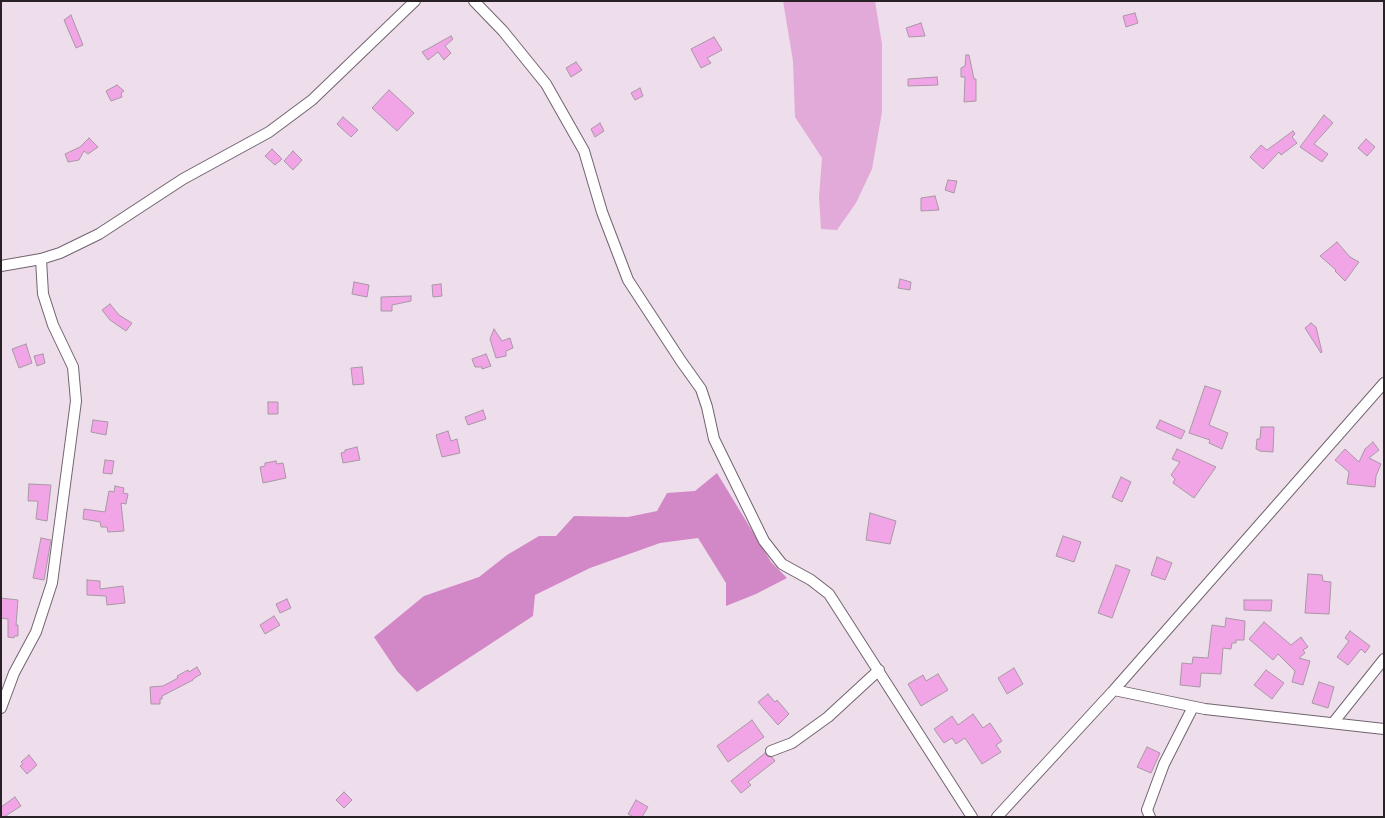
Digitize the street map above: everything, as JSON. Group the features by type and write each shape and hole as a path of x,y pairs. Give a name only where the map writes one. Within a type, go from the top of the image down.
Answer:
{"street":[{"path":"1,266 41,259 99,234 183,179 269,132 312,100 415,1"},
{"path":"474,1 503,31 546,84 584,151 602,212 628,280 701,389 714,438 764,542 782,564 810,580 829,594 972,817"},
{"path":"1,708 14,673 36,632 52,583 76,401 73,367 53,325 43,294 41,259"},
{"path":"997,817 1114,690 1383,387"},
{"path":"1333,723 1384,659"},
{"path":"771,751 792,743 828,717 879,670"},
{"path":"1114,690 1205,709 1384,729"},
{"path":"1150,817 1147,810 1164,764 1193,707"}],"shaded area":[{"path":"783,1 875,1 882,44 882,112 872,169 856,203 837,230 821,229 819,197 822,158 795,117 793,61"},
{"path":"717,473 771,562 787,578 756,594 726,606 726,583 698,538 660,543 590,568 535,595 533,616 417,692 397,671 374,637 424,596 479,577 507,555 539,536 556,536 574,516 628,517 657,511 667,493 695,491"}],"building":[{"path":"1135,13 1138,23 1126,27 1123,16"},
{"path":"71,15 83,45 76,48 64,20"},
{"path":"921,23 925,36 909,37 906,28"},
{"path":"451,36 453,39 445,46 451,53 444,60 438,52 428,60 422,52"},
{"path":"714,37 722,50 707,58 711,63 701,68 691,49"},
{"path":"966,55 969,55 974,79 976,79 976,101 964,102 965,77 961,77 961,68 965,66"},
{"path":"576,62 582,70 571,77 566,68"},
{"path":"937,77 938,85 908,86 908,79"},
{"path":"117,85 124,91 121,93 122,97 111,101 106,91"},
{"path":"640,88 643,96 635,100 631,93"},
{"path":"389,90 414,113 397,131 372,108"},
{"path":"1324,115 1333,123 1314,144 1328,154 1322,162 1300,147"},
{"path":"343,117 358,130 351,137 337,124"},
{"path":"600,123 604,131 595,137 591,129"},
{"path":"1293,131 1295,134 1292,137 1297,143 1281,155 1279,152 1263,169 1250,157 1261,145 1267,150"},
{"path":"89,138 98,147 88,154 84,151 79,160 68,162 65,154 80,147"},
{"path":"1366,139 1375,147 1367,156 1358,148"},
{"path":"272,149 282,159 275,165 265,156"},
{"path":"293,151 302,160 293,170 284,161"},
{"path":"948,180 957,181 954,193 945,190"},
{"path":"935,196 939,210 921,211 921,198"},
{"path":"1337,242 1350,257 1359,262 1345,281 1335,271 1336,270 1320,256"},
{"path":"900,279 911,282 910,290 898,288"},
{"path":"354,282 369,285 367,297 352,294"},
{"path":"441,284 442,296 433,297 432,285"},
{"path":"411,296 411,301 392,305 392,311 381,311 381,297"},
{"path":"110,304 119,315 132,323 126,331 110,320 102,310"},
{"path":"1311,323 1316,327 1321,353 1305,328"},
{"path":"494,329 502,341 510,338 513,348 506,351 506,356 496,358 490,339"},
{"path":"26,344 32,363 19,368 12,349"},
{"path":"43,354 45,363 37,366 34,356"},
{"path":"486,354 491,366 482,369 482,367 475,367 472,359"},
{"path":"362,367 364,384 353,385 351,368"},
{"path":"1205,386 1221,391 1209,425 1228,433 1222,449 1209,443 1210,440 1189,433"},
{"path":"268,402 278,402 278,414 268,414"},
{"path":"483,410 486,419 468,425 465,417"},
{"path":"93,420 108,422 106,435 91,432"},
{"path":"1160,420 1185,431 1181,439 1156,428"},
{"path":"1261,427 1274,427 1273,452 1259,451 1256,449 1257,439 1260,439"},
{"path":"448,431 451,441 457,439 460,453 442,457 436,435"},
{"path":"1373,442 1379,450 1369,458 1381,464 1376,476 1375,487 1347,484 1349,472 1335,460 1345,449 1359,462 1365,449"},
{"path":"357,447 360,460 343,463 341,453 345,452 345,450"},
{"path":"1177,449 1216,467 1194,498 1173,483 1175,479 1171,475 1180,462 1172,459"},
{"path":"105,460 114,461 112,474 103,473"},
{"path":"276,461 277,464 283,463 286,478 263,483 260,467 265,466 265,463"},
{"path":"1121,477 1131,482 1122,502 1112,497"},
{"path":"29,484 51,485 47,521 36,519 38,501 28,501"},
{"path":"115,486 124,488 123,493 128,494 126,504 121,503 124,531 108,532 107,527 101,527 100,522 83,519 84,509 105,512 109,491 114,492"},
{"path":"870,513 896,521 890,544 866,540"},
{"path":"1063,536 1081,542 1074,562 1056,556"},
{"path":"41,538 51,540 44,580 33,578"},
{"path":"1157,557 1172,563 1165,580 1151,575"},
{"path":"1116,565 1130,570 1112,618 1098,613"},
{"path":"1308,574 1322,575 1323,581 1331,582 1329,614 1305,613"},
{"path":"87,580 100,581 100,589 123,586 125,603 107,605 106,596 87,595"},
{"path":"1,598 18,600 16,625 18,625 18,636 14,636 14,638 8,637 8,619 1,618"},
{"path":"287,599 291,608 280,613 276,604"},
{"path":"1244,600 1272,600 1271,611 1244,610"},
{"path":"274,616 280,625 265,634 260,625"},
{"path":"1226,618 1245,621 1244,640 1236,640 1236,643 1232,643 1231,649 1223,648 1221,674 1201,673 1200,687 1180,685 1182,663 1192,664 1193,657 1208,658 1212,625 1225,627"},
{"path":"1264,622 1291,645 1301,637 1308,647 1303,650 1305,653 1299,658 1310,661 1303,685 1292,682 1295,671 1278,654 1273,660 1249,639"},
{"path":"1350,631 1370,646 1365,653 1361,649 1348,665 1337,657 1349,641 1345,638"},
{"path":"197,667 201,674 193,680 162,696 162,699 160,699 160,704 151,704 150,687 163,686 178,678 177,676 188,670 189,672"},
{"path":"1014,668 1023,684 1007,694 998,678"},
{"path":"1266,670 1284,683 1272,699 1254,685"},
{"path":"938,674 948,690 921,706 908,684 923,675 926,681"},
{"path":"1319,682 1334,687 1328,708 1312,703"},
{"path":"768,694 775,702 777,700 789,714 778,725 758,702"},
{"path":"973,714 983,728 990,723 1002,741 996,745 1001,752 982,764 965,738 956,744 952,738 944,743 934,729 952,716 958,725"},
{"path":"752,720 764,737 728,762 717,746"},
{"path":"1147,747 1160,753 1151,773 1137,767"},
{"path":"765,753 767,756 772,757 775,761 748,782 751,785 741,793 731,781"},
{"path":"29,755 37,765 27,774 20,766 23,764 21,762"},
{"path":"344,792 352,800 344,808 336,800"},
{"path":"15,797 21,806 4,817 1,817 1,807"},
{"path":"636,800 648,807 642,817 634,817 628,814"}]}
